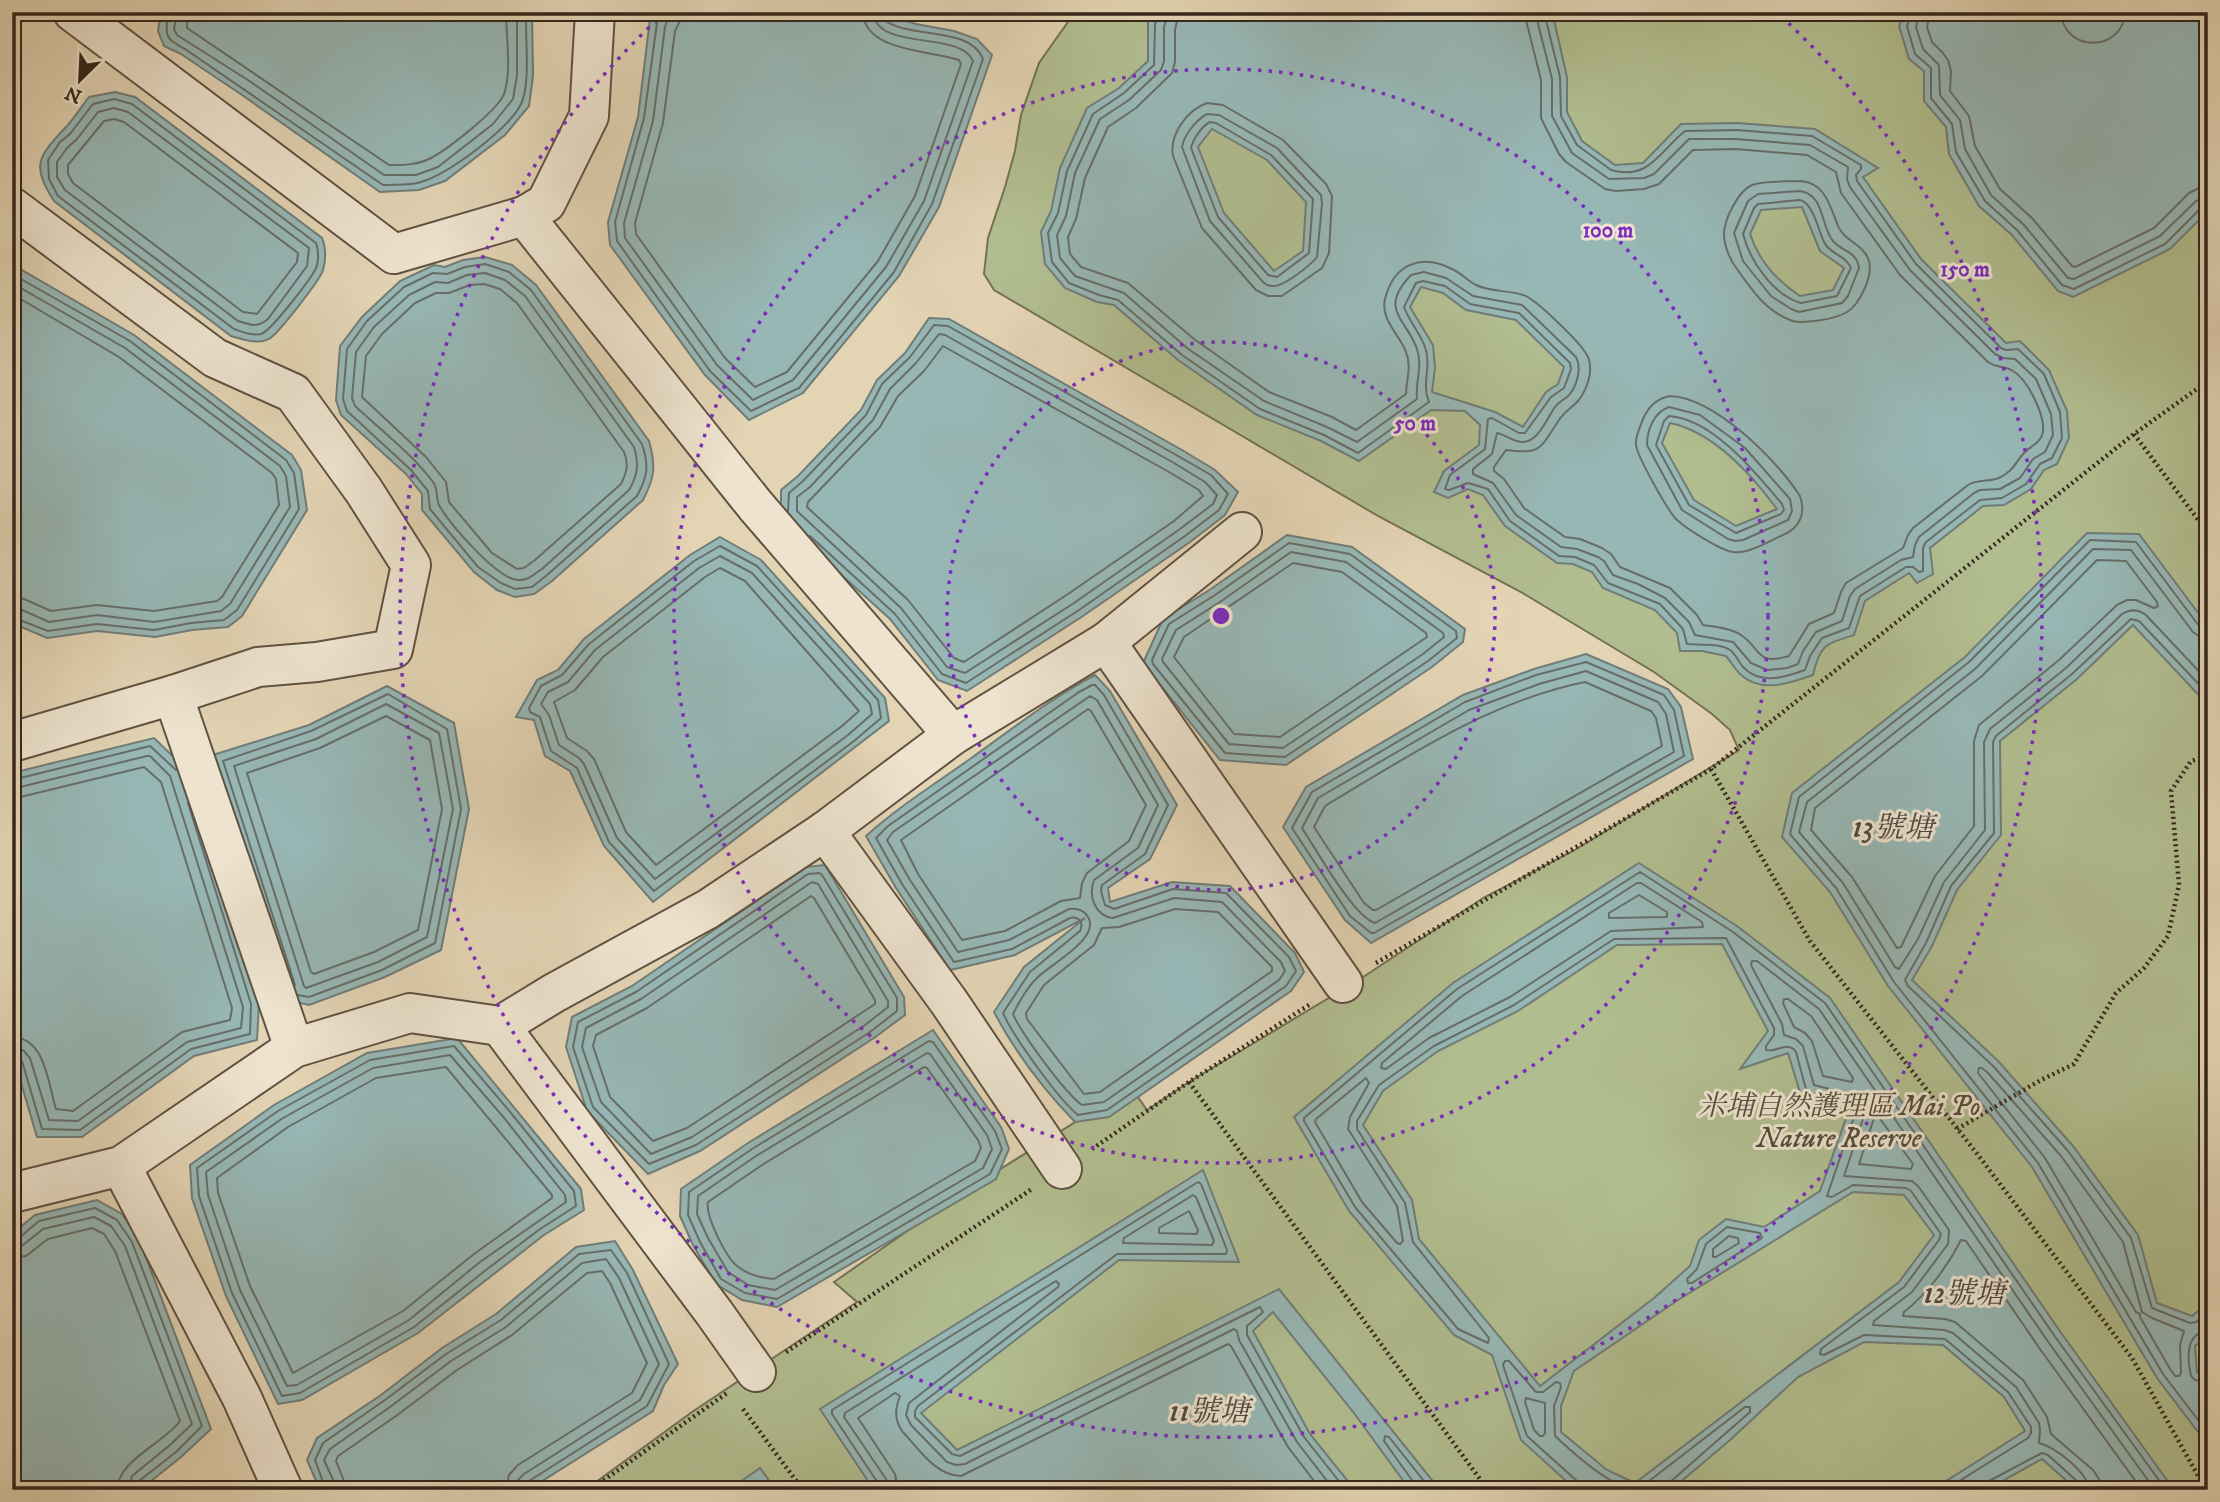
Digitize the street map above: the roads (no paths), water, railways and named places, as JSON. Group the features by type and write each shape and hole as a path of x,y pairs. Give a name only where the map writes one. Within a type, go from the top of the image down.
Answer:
{"lane":[{"path":"73,12 394,254 524,216 546,204 589,116 595,12"},
{"path":"12,206 215,358 293,393 364,491 411,565 393,649 317,662 258,667 12,742"},
{"path":"524,216 755,505 953,736"},
{"path":"12,1192 121,1166 294,1048 410,1013 500,1026 554,993 708,909 825,831 953,736 1106,642 1242,532"},
{"path":"1106,642 1343,983"},
{"path":"173,695 294,1048"},
{"path":"825,831 949,1002 1062,1169"},
{"path":"500,1026 715,1314 743,1382"},
{"path":"121,1166 242,1398 283,1490"}],"water":[{"path":"161,12 532,12 533,76 529,106 505,135 445,181 419,190 380,192 242,95 181,54 164,46 158,31"},
{"path":"657,12 879,12 977,39 992,55 939,207 899,276 803,393 749,420 705,375 610,245 608,222 638,117 650,19"},
{"path":"1155,12 1549,12 1554,20 1567,77 1567,112 1582,141 1615,165 1643,163 1681,124 1737,123 1815,129 1878,168 1863,177 1921,259 2006,343 2020,341 2049,370 2067,411 2069,438 2057,464 2044,470 2031,489 2004,505 1983,506 1930,548 1933,574 1917,583 1909,573 1865,601 1854,635 1826,647 1818,657 1813,675 1776,685 1757,684 1740,674 1726,656 1702,651 1680,651 1677,633 1655,610 1603,588 1592,572 1573,564 1557,563 1505,526 1483,495 1468,489 1448,498 1434,492 1444,471 1479,445 1480,425 1465,411 1431,410 1359,461 1321,441 1257,415 1178,360 1114,305 1097,302 1065,288 1045,264 1041,232 1051,211 1060,168 1087,108 1119,88 1148,61 1148,20","holes":["1212,129 1267,160 1306,202 1303,251 1274,271 1224,213 1198,147","1802,207 1820,251 1844,268 1833,290 1800,296 1770,270 1758,253 1750,234 1761,210","1421,287 1443,293 1466,310 1516,320 1564,367 1558,384 1546,392 1523,427 1495,412 1432,392 1435,368 1433,345 1410,307","1670,423 1702,435 1730,456 1756,482 1777,509 1736,526 1694,500 1662,443"]},
{"path":"1905,12 2060,12 2095,16 2110,12 2208,12 2208,211 2170,249 2073,297 2058,291 2012,235 1979,206 1949,154 1946,127 1924,101 1924,71 1909,59 1899,26"},
{"path":"115,92 135,97 322,238 325,258 320,276 289,318 269,339 255,341 231,336 54,201 40,170 44,154 89,97"},
{"path":"485,257 512,265 536,285 649,441 653,458 652,478 643,500 552,581 534,594 515,597 497,590 474,572 422,510 422,494 406,474 341,415 336,400 340,346 362,317 400,281 434,265 445,267 463,260"},
{"path":"12,266 134,335 292,455 301,470 307,510 242,616 228,627 155,637 97,631 47,638 12,623"},
{"path":"929,318 949,319 1182,450 1215,470 1238,492 1225,515 1190,542 967,691 938,680 890,619 781,520 781,490 798,476 861,410 877,380 905,353"},
{"name":"13號塘","path":"2087,533 2139,534 2208,626 2208,705 2133,625 2077,679 2000,741 2001,835 1957,890 1932,946 1912,980 1999,1062 2073,1146 2138,1235 2157,1303 2192,1316 2208,1303 2208,1335 2195,1346 2197,1373 2208,1375 2208,1445 2157,1378 2032,1167 1888,986 1830,892 1782,837 1792,793 1965,657"},
{"path":"1287,535 1352,547 1465,629 1463,642 1432,667 1286,765 1220,760 1143,663 1163,619"},
{"path":"720,537 761,560 885,698 889,721 653,902 604,846 570,771 545,756 534,720 516,717 537,680 558,670 584,639 690,555"},
{"path":"1586,654 1668,689 1681,707 1693,759 1371,943 1345,920 1283,827 1306,787 1463,695 1534,669"},
{"path":"1095,675 1110,691 1177,805 1150,859 1108,888 1110,902 1172,882 1230,886 1295,953 1304,972 1291,991 1109,1117 1075,1122 1031,1070 994,1012 1024,967 1085,918 1015,955 950,970 896,888 866,836 904,805 1031,715"},
{"path":"387,686 454,723 469,809 441,950 385,977 309,1005 292,1001 213,755 309,725"},
{"path":"154,738 184,767 259,1004 257,1040 194,1056 82,1137 37,1137 12,1052 12,773"},
{"name":"12號塘","path":"1639,863 1737,926 1830,998 2062,1334 2174,1490 2077,1490 2042,1459 1986,1490 1932,1490 2025,1431 2004,1397 1943,1345 1864,1342 1798,1377 1671,1490 1576,1490 1521,1440 1492,1355 1454,1335 1349,1211 1294,1117 1453,983","holes":["1722,944 1768,1031 1740,1069 1788,1053 1802,1099 1849,1110 1820,1191 1764,1227 1726,1219 1699,1240 1690,1266 1654,1298 1540,1386 1419,1239 1412,1200 1363,1125 1383,1091 1438,1051 1518,1011 1617,945","1853,1192 1904,1195 1934,1235 1899,1282 1635,1483 1607,1470 1561,1432 1561,1406 1574,1371 1678,1300"]},
{"path":"825,865 904,997 905,1015 700,1151 648,1174 587,1111 566,1047 572,1017 632,986 806,867"},
{"path":"933,1030 1001,1127 1009,1149 996,1179 777,1307 742,1300 716,1284 680,1216 681,1189 748,1143"},
{"path":"457,1038 581,1189 584,1210 544,1235 418,1333 302,1400 278,1404 226,1296 192,1198 190,1165 274,1105 367,1053"},
{"name":"11號塘","path":"1203,1170 1239,1262 1119,1260 921,1413 957,1450 1279,1289 1440,1490 1410,1490 1354,1413 1273,1312 1253,1331 1310,1434 1355,1490 874,1490 820,1409"},
{"path":"97,1200 122,1214 139,1239 211,1429 140,1490 12,1490 12,1234 35,1215"},
{"path":"615,1241 633,1270 678,1364 664,1385 653,1411 528,1490 320,1490 307,1460 317,1438 381,1395 442,1348 496,1314 576,1247"},
{"path":"760,1468 776,1490 729,1490"}],"park label":[{"name":"米埔自然護理區 Mai Po Nature Reserve","path":"1839,1121"}]}
